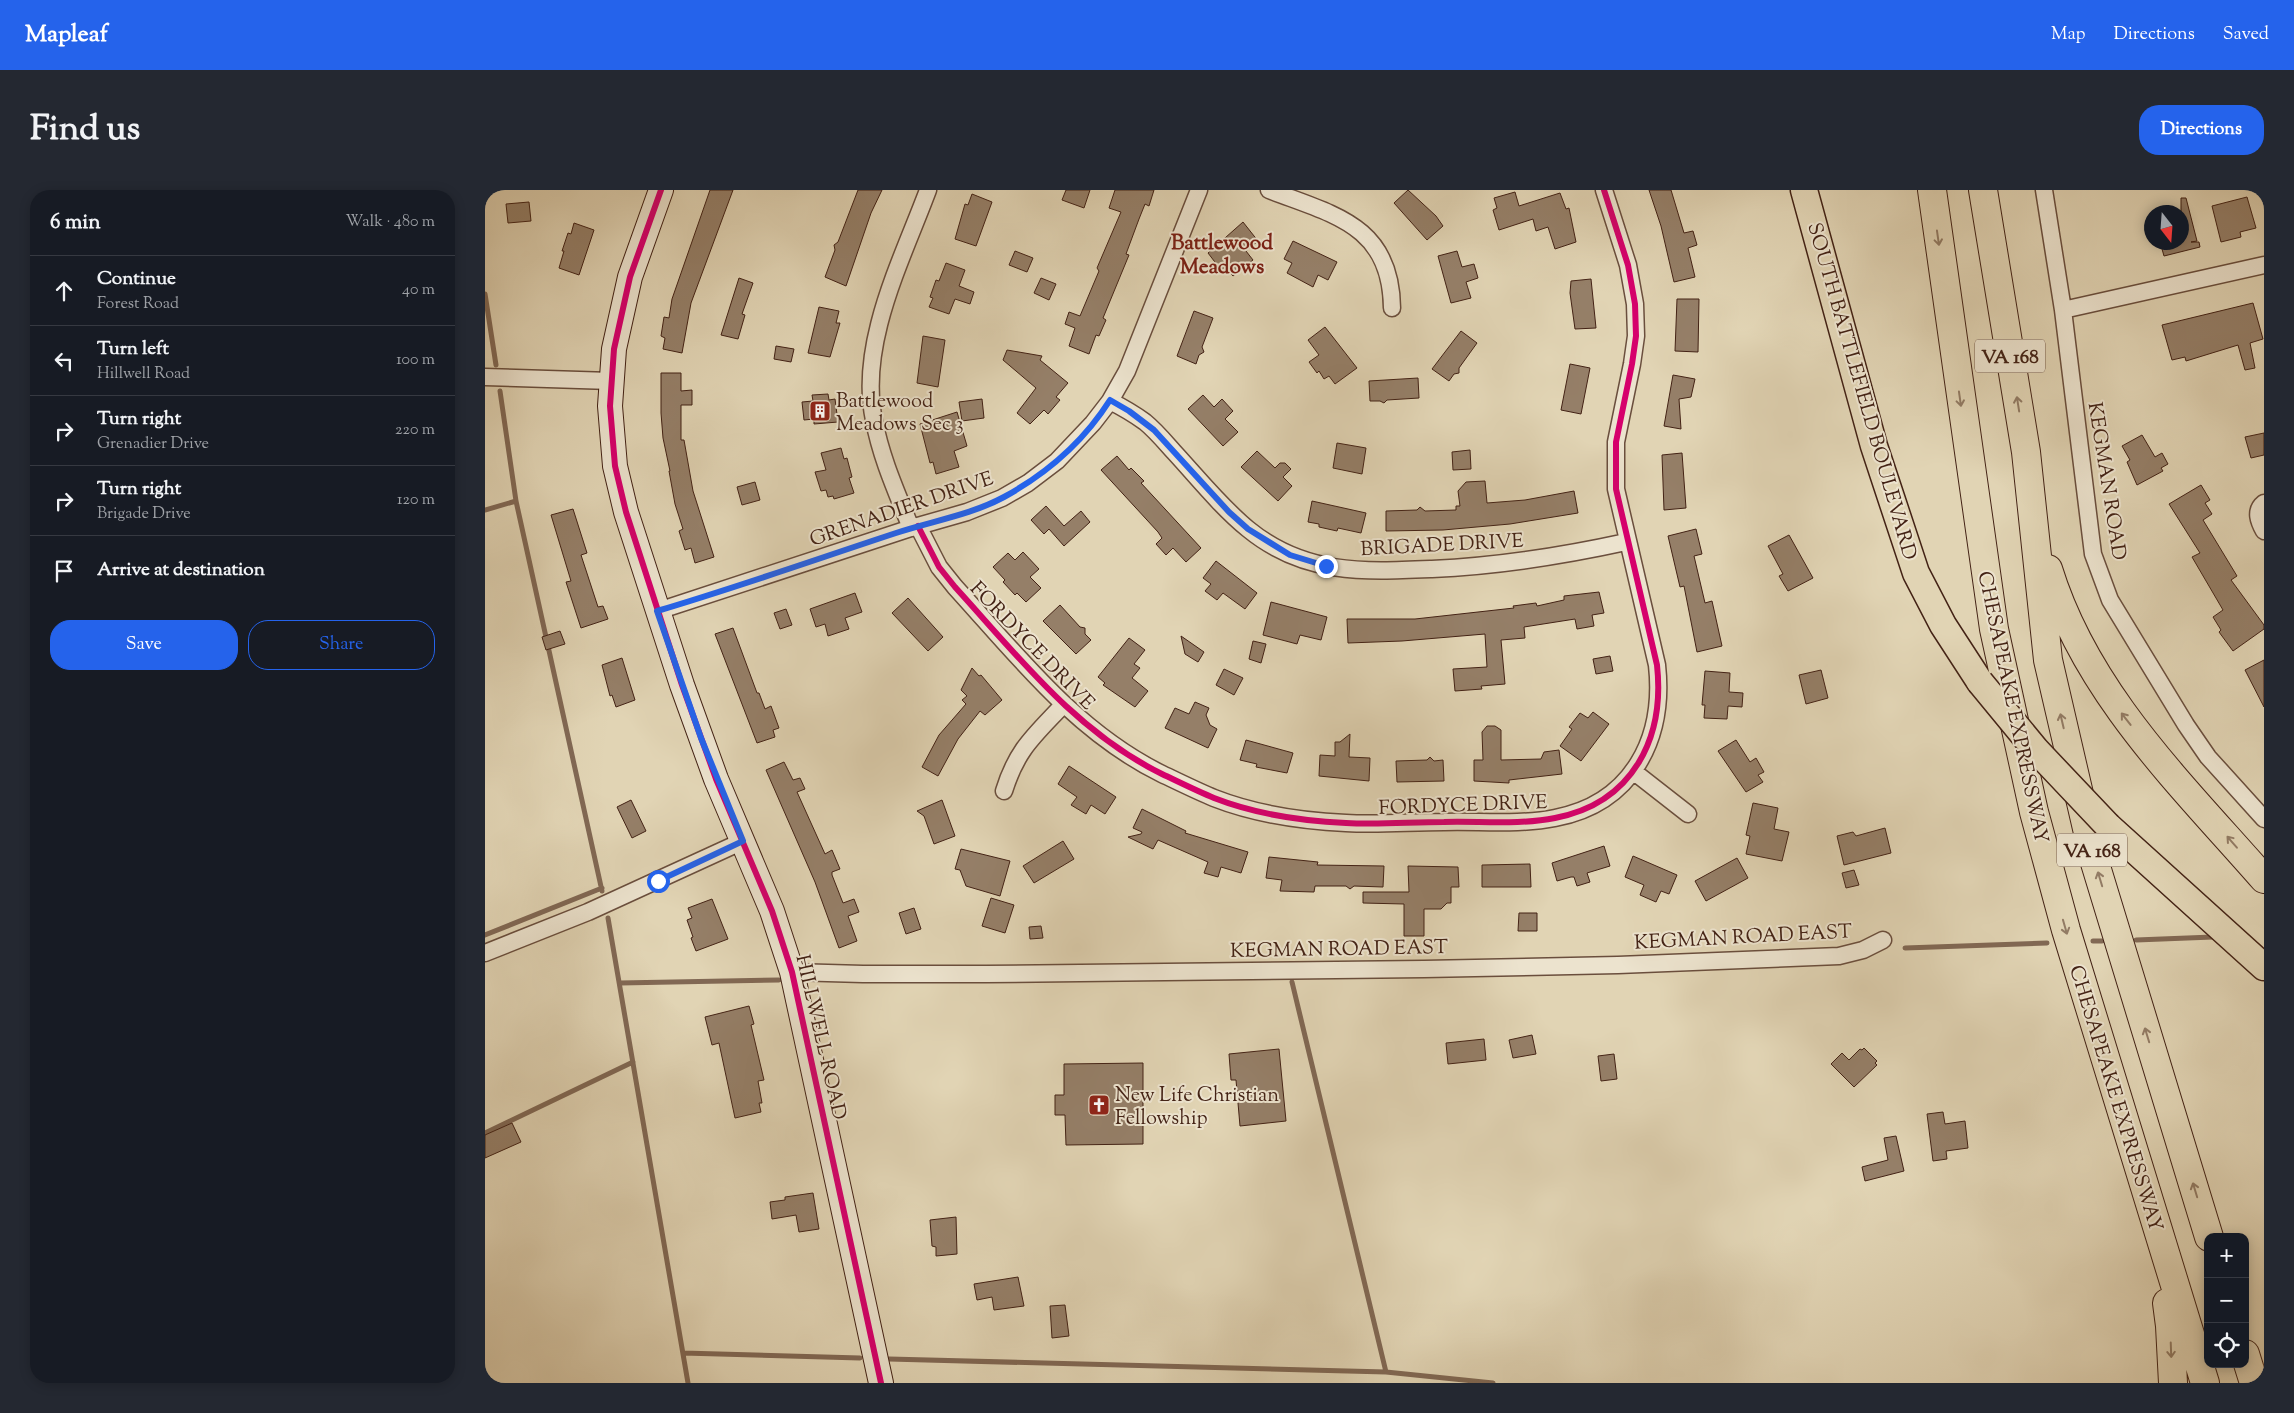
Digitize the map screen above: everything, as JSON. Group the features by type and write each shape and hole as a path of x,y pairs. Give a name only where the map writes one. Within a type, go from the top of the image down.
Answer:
{"highway":[{"name":"CHESAPEAKE EXPRESSWAY","path":"1932,190 1995,630 2042,846 2152,1215 2205,1383"},
{"name":"VA 168","path":"1983,190 2026,452 2048,660 2095,863 2208,1233"},
{"path":"2026,452 2046,563 2054,587 2081,646 2106,690 2157,759 2264,879"},
{"path":"2152,1215 2170,1326 2173,1383"},
{"path":"2249,1367 2254,1383"}],"main road":[{"name":"SOUTH BATTLEFIELD BOULEVARD","path":"1804,190 1875,446 1913,564 1943,626 1979,682 2037,750 2108,826 2264,967"}],"street":[{"name":"HILLWELL ROAD","path":"661,190 630,277 613,349 611,431 615,466 626,512 657,611 701,738 772,912 792,972 881,1383"},
{"name":"FORDYCE DRIVE","path":"928,190 881,316 871,361 871,388 873,420 885,464 914,527 939,567 1063,705 1115,746 1159,773 1215,798 1297,818 1346,823 1554,818 1594,805 1611,793 1633,771 1649,744 1657,717 1659,686 1657,665 1619,510 1614,474 1616,442 1632,364 1635,336 1635,304 1628,265 1604,190"},
{"name":"GRENADIER DRIVE","path":"657,611 914,527 967,512 1002,498 1028,483 1057,461 1077,441 1110,400 1127,371 1199,190"},
{"path":"1269,190 1339,217 1361,232 1377,248 1384,261 1392,287 1392,308"},
{"name":"KEGMAN ROAD","path":"2044,190 2063,310 2093,554 2110,600 2186,725 2209,757 2264,819"},
{"path":"2063,310 2264,265"},
{"path":"485,377 611,381"},
{"name":"BRIGADE DRIVE","path":"1110,400 1129,411 1150,427 1229,512 1248,529 1290,555 1326,566 1374,572 1476,567 1544,559 1627,542"},
{"path":"2264,503 2258,514 2259,522 2264,531"},
{"path":"1004,791 1011,768 1022,749 1063,705"},
{"path":"1633,771 1688,814"},
{"path":"485,953 588,912 743,841"},
{"name":"KEGMAN ROAD EAST","path":"792,972 986,974 1618,965 1839,956 1863,950 1883,940"}],"building":[{"path":"710,190 733,190 691,303 682,353 663,349 665,338 661,336 664,317 669,318 672,299"},
{"path":"858,190 882,190 871,213 846,286 825,277 835,250 834,245 838,242"},
{"path":"1066,190 1090,190 1084,208 1062,200"},
{"path":"1115,190 1154,190 1149,206 1145,204 1126,254 1129,255 1103,318 1106,320 1099,336 1096,335 1089,354 1069,346 1075,328 1065,324 1069,312 1080,316 1099,271 1097,268 1121,212 1109,208"},
{"path":"1408,190 1436,216 1443,226 1427,240 1394,203"},
{"path":"1649,190 1671,190 1684,233 1693,231 1697,245 1688,248 1695,277 1674,282 1661,226"},
{"path":"1515,192 1519,206 1560,193 1566,209 1569,208 1576,242 1555,249 1548,227 1536,231 1533,219 1499,230 1493,210 1497,208 1494,198"},
{"path":"972,194 992,202 976,246 955,239 965,204 968,205"},
{"path":"2247,197 2256,228 2240,232 2241,237 2221,242 2212,206"},
{"path":"2181,198 2186,198 2188,205 2181,205"},
{"path":"529,202 531,221 508,223 506,204"},
{"path":"2189,210 2197,241 2191,242 2199,242 2200,247 2189,250"},
{"path":"1243,222 1258,241 1246,251 1253,260 1233,276 1225,267 1221,270 1208,253"},
{"path":"574,223 594,230 579,275 559,268 568,233 571,234"},
{"path":"1293,241 1337,262 1328,280 1318,275 1313,287 1287,273 1292,263 1284,259"},
{"path":"2162,250 2188,250 2164,256"},
{"path":"1015,251 1033,258 1027,272 1009,265"},
{"path":"1457,251 1462,267 1474,264 1478,278 1466,282 1471,298 1451,303 1438,256"},
{"path":"946,263 965,270 959,286 974,292 970,304 955,299 949,314 929,307 933,298 930,297 936,280 939,281"},
{"path":"739,278 753,283 742,314 745,315 738,339 721,335"},
{"path":"1041,278 1056,284 1049,300 1034,293"},
{"path":"1591,279 1596,328 1575,329 1570,293 1571,281"},
{"path":"1677,299 1699,299 1698,352 1675,351"},
{"path":"2253,303 2263,339 2250,343 2255,368 2245,370 2238,345 2186,361 2185,357 2172,360 2162,325"},
{"path":"819,307 839,311 836,323 840,323 830,357 808,353"},
{"path":"1194,311 1213,318 1202,347 1204,352 1199,355 1196,364 1177,356"},
{"path":"1325,327 1357,368 1335,384 1329,376 1324,379 1319,371 1317,373 1309,362 1319,355 1308,340"},
{"path":"1461,331 1477,343 1459,368 1459,373 1454,374 1449,381 1432,369"},
{"path":"923,336 945,340 938,387 917,383"},
{"path":"776,346 794,349 791,362 774,359"},
{"path":"1007,350 1042,356 1040,360 1068,383 1056,397 1060,400 1048,414 1044,410 1030,424 1017,413 1036,388 1003,360"},
{"path":"1570,364 1590,368 1581,414 1561,410"},
{"path":"661,373 681,373 681,391 692,390 692,405 681,405 681,440 684,440 693,491 714,557 695,563 691,548 685,550 679,531 683,529 675,504 663,438"},
{"path":"1673,375 1695,379 1691,397 1679,399 1681,429 1664,426"},
{"path":"1418,378 1419,398 1387,400 1384,403 1370,401 1369,381"},
{"name":"Battlewood Meadows Sec 3","path":"828,394 829,400 835,399 838,422 814,424 814,419 804,420 802,402 813,401 812,395"},
{"path":"1203,395 1214,407 1222,399 1233,411 1225,419 1238,432 1223,446 1188,409"},
{"path":"982,399 984,418 962,421 959,402"},
{"path":"957,412 967,446 954,451 959,467 936,474 933,462 930,463 920,424"},
{"path":"2264,433 2264,455 2251,458 2245,437"},
{"path":"2142,435 2155,457 2162,453 2168,464 2161,468 2163,471 2137,485 2127,462 2130,460 2122,446"},
{"path":"1337,443 1366,448 1362,474 1333,468"},
{"path":"841,448 844,459 847,458 852,477 849,478 854,493 834,499 833,496 828,497 826,490 821,491 815,472 826,470 821,453"},
{"path":"1470,450 1471,469 1453,470 1452,452"},
{"path":"1257,451 1275,468 1280,463 1285,463 1291,469 1283,477 1292,486 1278,501 1241,467"},
{"path":"1682,453 1686,508 1664,510 1662,455"},
{"path":"1117,456 1129,470 1131,468 1144,481 1141,483 1201,548 1186,562 1173,548 1166,555 1156,544 1162,538 1158,532 1101,470"},
{"path":"1485,481 1487,503 1525,500 1574,491 1578,513 1510,524 1443,530 1386,531 1386,511 1417,510 1420,507 1425,511 1456,510 1456,506 1460,506 1458,491 1466,482"},
{"path":"755,482 760,500 742,505 737,487"},
{"path":"2201,485 2210,500 2205,503 2212,514 2203,520 2237,576 2231,580 2264,625 2264,629 2233,651 2219,632 2221,630 2213,617 2223,610 2192,557 2200,553 2169,504"},
{"path":"1312,501 1366,513 1361,533 1338,528 1337,531 1319,527 1319,524 1308,522"},
{"path":"1046,506 1064,526 1081,511 1090,522 1064,546 1049,529 1044,534 1031,520"},
{"path":"573,509 587,553 581,555 598,607 603,606 608,619 581,628 566,582 571,581 551,515"},
{"path":"1696,529 1702,554 1694,556 1705,603 1712,601 1722,646 1697,652 1684,586 1680,587 1668,536"},
{"path":"1789,535 1813,578 1788,591 1779,576 1783,574 1768,546"},
{"path":"1023,552 1039,569 1030,577 1041,588 1026,602 1017,593 1015,595 993,567 1008,553 1015,560"},
{"path":"1216,561 1257,593 1245,609 1223,593 1217,600 1205,591 1211,584 1203,578"},
{"path":"1599,592 1604,613 1592,615 1594,626 1577,629 1575,619 1524,627 1525,638 1501,640 1505,684 1481,686 1482,689 1455,691 1453,669 1487,667 1485,634 1402,641 1348,643 1347,619 1415,619 1514,608 1513,606 1536,603 1537,606 1564,600 1564,596"},
{"path":"855,593 862,612 845,618 849,629 828,636 825,624 816,627 810,609"},
{"path":"908,598 943,637 928,651 892,613"},
{"path":"1271,602 1327,617 1321,640 1300,635 1297,644 1263,635"},
{"path":"1060,605 1080,627 1085,628 1085,634 1091,640 1076,654 1043,621"},
{"path":"786,609 792,625 780,629 774,613"},
{"path":"733,628 757,693 759,693 765,709 771,706 779,728 773,730 775,737 757,743 715,634"},
{"path":"560,631 565,644 546,650 542,637"},
{"path":"1181,636 1204,652 1198,662 1185,654"},
{"path":"1129,638 1145,650 1134,664 1140,668 1132,678 1148,691 1135,707 1103,685 1105,683 1098,677"},
{"path":"1253,641 1266,644 1261,663 1249,659"},
{"path":"1610,656 1613,671 1596,674 1593,659"},
{"path":"622,658 635,700 616,707 612,695 610,696 602,665"},
{"path":"2264,660 2264,707 2245,670"},
{"path":"972,668 979,676 981,675 1002,700 985,715 980,711 958,739 938,776 922,767 939,735 966,704 962,700 967,696 961,690"},
{"path":"1224,669 1243,678 1234,695 1216,685"},
{"path":"1821,670 1828,698 1806,704 1799,675"},
{"path":"1705,671 1730,673 1729,692 1743,693 1742,707 1728,706 1727,719 1704,718 1705,705 1702,705"},
{"path":"1195,702 1209,708 1206,715 1210,725 1217,729 1208,748 1165,728 1175,708 1189,714"},
{"path":"1593,712 1609,724 1581,761 1560,746 1572,729 1569,727 1580,713 1588,718"},
{"path":"1487,726 1495,726 1501,730 1501,760 1541,759 1544,752 1559,750 1562,774 1509,780 1509,783 1474,781 1474,760 1483,760 1482,732"},
{"path":"1350,734 1349,757 1370,758 1369,781 1319,776 1320,755 1335,756 1335,742 1340,742"},
{"path":"1246,740 1293,753 1287,773 1256,767 1257,764 1240,760"},
{"path":"1736,740 1750,762 1756,758 1764,772 1758,775 1763,782 1746,792 1718,751"},
{"path":"1430,757 1434,761 1443,760 1444,781 1397,782 1396,761 1427,760"},
{"path":"784,762 793,780 800,778 805,789 797,792 825,854 832,850 840,869 832,872 832,875 843,903 854,899 859,912 848,916 857,941 839,948 815,882 766,770"},
{"path":"1069,766 1116,797 1105,814 1091,805 1086,814 1071,805 1077,797 1058,784"},
{"path":"631,800 646,831 632,838 617,807"},
{"path":"942,800 955,836 934,844 924,816 917,811"},
{"path":"1753,803 1778,808 1774,829 1789,832 1782,861 1746,854 1750,836 1746,835"},
{"path":"1142,809 1186,831 1185,833 1248,852 1241,873 1221,867 1218,877 1204,873 1208,862 1158,840 1153,849 1128,837 1141,834 1142,832 1133,828"},
{"path":"1885,828 1891,853 1844,865 1837,836 1853,832 1856,836"},
{"path":"1063,841 1074,859 1034,883 1023,866"},
{"path":"1604,846 1610,866 1587,873 1590,882 1577,886 1574,877 1557,881 1552,863"},
{"path":"961,849 1010,861 1000,896 966,886 960,870 955,869"},
{"path":"1633,856 1677,875 1669,894 1661,891 1656,902 1640,895 1644,885 1625,877"},
{"path":"1269,857 1318,862 1317,865 1384,866 1383,887 1354,886 1350,889 1346,886 1315,886 1314,892 1280,891 1282,880 1266,878"},
{"path":"1737,858 1748,878 1706,901 1695,881"},
{"path":"1530,864 1531,887 1482,887 1482,865"},
{"path":"1408,866 1458,867 1459,887 1451,887 1451,903 1447,903 1441,909 1424,909 1424,936 1404,936 1404,904 1363,903 1363,892 1409,892"},
{"path":"1854,870 1859,885 1846,888 1842,873"},
{"path":"991,898 1014,905 1005,933 982,926"},
{"path":"712,899 728,939 696,951 687,920 692,918 688,908"},
{"path":"914,908 921,929 906,934 899,913"},
{"path":"1519,913 1537,913 1537,931 1518,931"},
{"path":"1041,926 1043,938 1030,939 1029,927"},
{"path":"749,1006 754,1024 751,1025 764,1080 758,1081 762,1103 759,1103 761,1112 735,1118 719,1043 712,1045 705,1017"},
{"path":"1532,1035 1536,1054 1513,1058 1509,1040"},
{"path":"1484,1039 1486,1060 1448,1064 1446,1043"},
{"path":"1864,1048 1877,1061 1875,1063 1877,1065 1854,1087 1831,1064 1842,1053 1849,1060 1860,1049"},
{"path":"1279,1049 1286,1121 1240,1126 1236,1080 1231,1080 1229,1054"},
{"path":"1614,1054 1617,1079 1601,1081 1598,1056"},
{"name":"New Life Christian Fellowship","path":"1143,1063 1143,1144 1066,1145 1065,1115 1055,1115 1055,1095 1064,1095 1064,1064"},
{"path":"1943,1112 1945,1124 1965,1121 1968,1148 1946,1151 1947,1159 1933,1161 1927,1114"},
{"path":"512,1123 521,1142 485,1158 485,1135"},
{"path":"1896,1136 1904,1171 1865,1181 1862,1167 1888,1160 1884,1138"},
{"path":"813,1193 819,1229 799,1232 796,1215 772,1219 770,1202 785,1200 785,1197"},
{"path":"956,1217 957,1254 936,1256 936,1247 932,1246 930,1220"},
{"path":"1018,1277 1024,1306 994,1310 992,1297 977,1300 974,1284"},
{"path":"1065,1305 1069,1336 1052,1338 1050,1306"}],"waterway":[{"path":"485,294 496,365"},
{"path":"500,391 516,501 602,891"},
{"path":"485,510 516,501"},
{"path":"485,935 602,888"},
{"path":"608,918 688,1383"},
{"path":"2136,940 2213,937"},
{"path":"2093,941 2102,941"},
{"path":"1905,948 2047,943"},
{"path":"620,983 779,980"},
{"path":"1292,982 1386,1372"},
{"path":"485,1133 633,1062"},
{"path":"683,1353 860,1358"},
{"path":"889,1359 1386,1372 1493,1383"}],"cycle path":[{"path":"661,190 630,277 614,349 610,406 615,466 626,512 682,685 716,779 772,911 792,972 881,1383"},
{"path":"918,526 939,567 1049,690 1102,737 1131,757 1162,774 1208,795 1230,804 1279,816 1358,824 1528,821 1555,818 1582,810 1605,798 1624,782 1638,763 1649,742 1655,718 1658,692 1657,665 1616,489 1616,442 1636,336 1635,304 1628,265 1604,190"}],"place":[{"name":"Battlewood Meadows Sec 3","path":"820,411"},
{"name":"New Life Christian Fellowship","path":"1099,1105"}],"district":[{"name":"Battlewood Meadows","path":"1222,254"}],"route":[{"path":"658,881 743,841 701,738 657,611 705,597 911,528 967,512 1002,498 1028,483 1057,461 1093,423 1110,400 1129,411 1154,430 1229,512 1257,536 1290,555 1326,566"}]}
